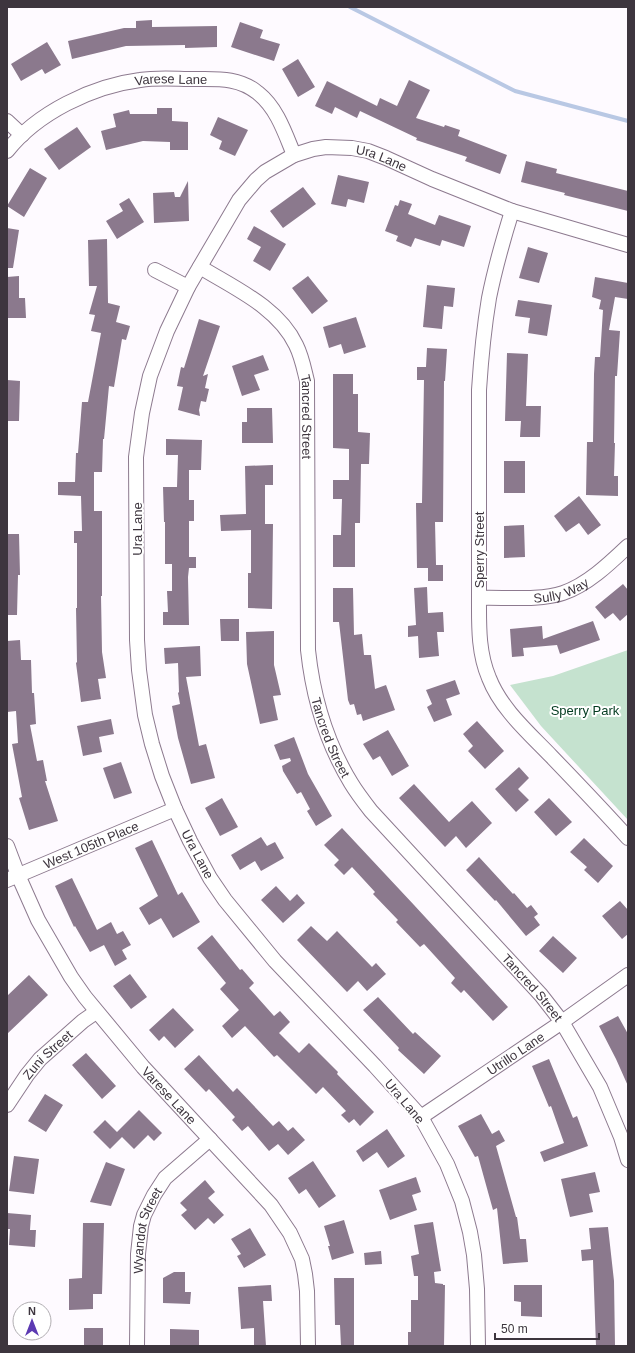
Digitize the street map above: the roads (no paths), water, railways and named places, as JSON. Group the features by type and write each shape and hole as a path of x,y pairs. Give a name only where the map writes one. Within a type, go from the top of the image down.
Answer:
{"street":[{"name":"Varese Lane","path":"7,151 22,135 41,120 66,104 113,86 139,80 153,79 222,79 234,80 243,83 264,98 278,118 294,155"},
{"path":"7,121 22,135"},
{"name":"Ura Lane","path":"478,1346 477,1289 474,1255 462,1201 448,1164 421,1117 375,1066 275,961 225,900 210,878 190,841 162,776 145,715 139,670 137,640 136,457 142,413 150,376 167,332 188,287 240,200 256,180 270,168 294,155 326,147 340,146 368,151 432,179 512,211 628,245"},
{"name":"Sperry Street","path":"512,211 489,298 479,398 479,630 481,652 489,678 496,693 523,726 628,838"},
{"name":"Tancred Street","path":"200,267 260,305 281,323 296,345 302,361 306,381 308,650 311,678 317,706 328,738 338,760 351,784 370,811 541,996 562,1022 600,1087 621,1136 628,1160"},
{"path":"156,270 188,287"},
{"name":"Sully Way","path":"479,598 529,597 561,594 585,581 613,561 628,546"},
{"name":"West 105th Place","path":"12,878 176,809"},
{"name":"Varese Lane","path":"7,846 12,878 67,971 96,1012 143,1067 270,1205 290,1233 302,1259 306,1285 308,1346"},
{"name":"Utrillo Lane","path":"421,1117 562,1022 628,975"},
{"name":"Zuni Street","path":"7,1105 22,1081 40,1059 83,1021 96,1012"},
{"name":"Wyandot Street","path":"137,1346 138,1254 141,1226 144,1215 165,1178 210,1139"}],"waterway":[{"path":"350,7 515,91 628,121"}],"park label":[{"name":"Sperry Park","path":"585,710"}]}
